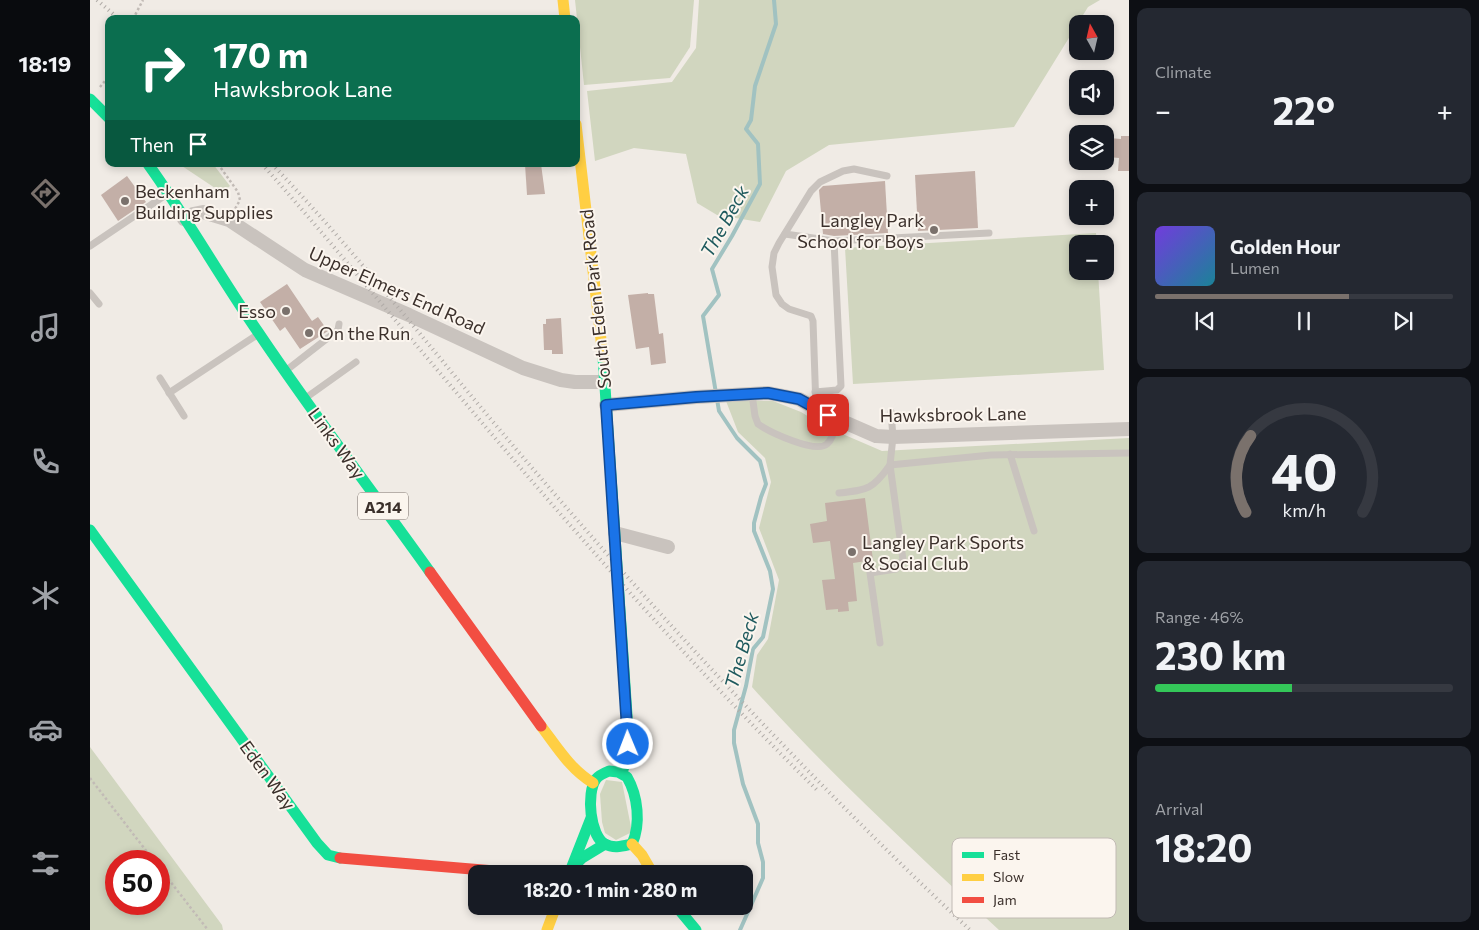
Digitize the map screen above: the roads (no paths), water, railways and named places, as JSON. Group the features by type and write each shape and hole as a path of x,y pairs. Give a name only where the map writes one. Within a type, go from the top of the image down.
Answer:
{"main road":[{"path":"563,0 565,15"},
{"path":"90,99 105,114"},
{"name":"South Eden Park Road","path":"580,160 605,382 628,730 626,760 622,773"},
{"name":"Links Way","path":"150,167 260,334 305,398 565,759 583,777 593,783"},
{"name":"Eden Way","path":"90,530 328,855 341,858 468,869"},
{"path":"614,771 622,773 630,782 637,818 636,838 632,844 618,847 605,844 598,839 591,818 593,783 602,773 614,771"},
{"path":"572,865 591,818"},
{"path":"576,865 582,858 605,844"},
{"path":"632,844 648,865"},
{"path":"547,930 553,915"},
{"path":"684,915 696,930"}],"street":[{"name":"Upper Elmers End Road","path":"184,219 193,214 203,212 229,220 291,262 523,368 568,381 605,382"},
{"name":"Hawksbrook Lane","path":"606,405 768,393 799,399 836,419 876,436 1129,429"},
{"path":"615,533 668,547"}],"lane":[{"path":"816,408 813,321 811,316 782,304 776,295 772,267 774,253 811,191 820,182 843,171 854,169 872,171 887,176"},
{"path":"90,246 169,193"},
{"path":"785,234 834,241 988,232"},
{"path":"816,392 837,390 841,386 834,241"},
{"path":"90,293 99,304"},
{"path":"286,370 338,330 339,324"},
{"path":"169,393 260,334"},
{"path":"305,398 356,362"},
{"path":"160,378 184,416"},
{"path":"752,394 758,424 797,442 822,448 829,443 836,419"},
{"path":"880,643 870,572 896,569 904,560 890,465 893,437 891,412"},
{"path":"838,493 868,488 877,483 890,465 937,459 1010,454 1129,453"},
{"path":"1010,454 1034,531"}],"waterway":[{"name":"The Beck","path":"740,930 763,878 763,862 758,843 758,824 743,784 734,743 734,730 746,686 753,649 763,637 773,589 770,571 754,531 754,523 766,484 760,461 737,438 719,411 703,316 719,295 712,269 760,184 758,144 746,129 751,120 755,86 776,24 774,0"}],"railway":[{"path":"97,0 114,15"},
{"path":"265,167 622,584 768,741 819,792"},
{"path":"275,167 359,261 499,429 669,623 787,749 952,913"},
{"path":"957,918 970,930"}],"place":[{"name":"Beckenham Building Supplies","path":"125,201"},
{"name":"Langley Park School for Boys","path":"934,230"},
{"name":"Esso","path":"286,311"},
{"name":"On the Run","path":"309,333"},
{"name":"Langley Park Sports & Social Club","path":"852,552"}]}
